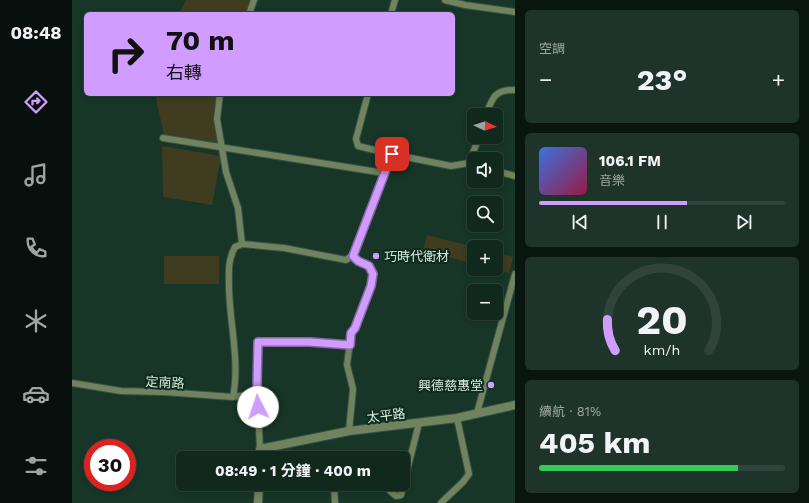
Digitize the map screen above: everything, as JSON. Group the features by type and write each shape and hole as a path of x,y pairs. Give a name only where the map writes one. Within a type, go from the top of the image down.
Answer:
{"street":[{"path":"250,12 254,0"},
{"path":"392,12 395,0"},
{"path":"445,0 465,5 515,12"},
{"path":"488,108 490,103 501,91 515,90"},
{"path":"220,96 217,119 226,172 238,208 242,244"},
{"path":"367,96 356,139 358,146 451,166 467,164"},
{"path":"163,138 384,173"},
{"path":"233,397 236,380 228,264 234,247 242,244 284,248 346,260 353,256 392,154"},
{"path":"503,173 515,176"},
{"path":"349,431 353,389 347,365 351,333 355,328 371,286 373,274 369,266 358,261 353,256"},
{"path":"477,414 515,274"},
{"path":"260,449 257,387 258,342 310,342 350,345"},
{"name":"定南路","path":"72,383 121,391 164,392 233,397 258,393"},
{"name":"太平路","path":"260,449 349,431 457,418 515,405"},
{"path":"441,503 463,482 469,474 457,418"},
{"path":"410,459 419,423"},
{"path":"258,503 259,491"},
{"path":"334,491 335,503"},
{"path":"390,491 396,496 401,495 402,491"}],"shaded area":[{"path":"186,0 256,0 252,12 180,12"},
{"path":"155,96 222,96 218,110 221,146 164,135"},
{"path":"162,146 221,156 212,205 163,197"},
{"path":"427,235 467,245 467,262 423,250"},
{"path":"503,255 513,257 509,273 503,271"},
{"path":"164,256 219,256 219,284 164,284"}],"place":[{"name":"巧時代衛材","path":"376,256"},
{"name":"興德慈惠堂","path":"491,385"}],"route":[{"path":"258,407 258,342 310,342 350,345 351,333 355,328 371,286 373,274 369,266 358,261 353,256 392,154"}]}
